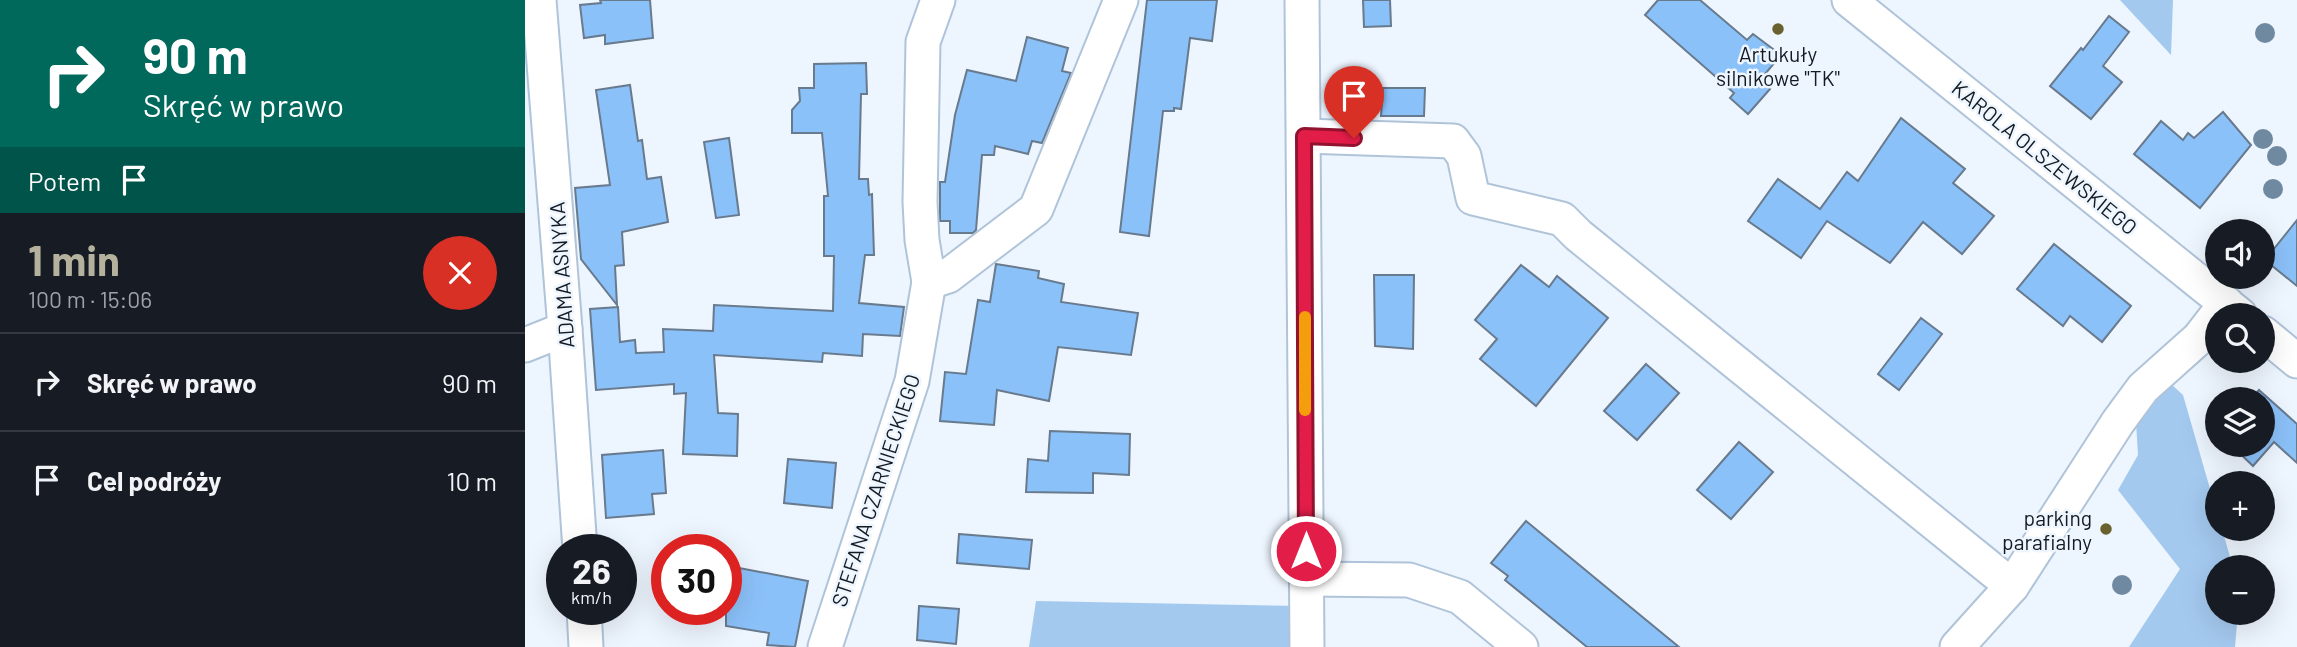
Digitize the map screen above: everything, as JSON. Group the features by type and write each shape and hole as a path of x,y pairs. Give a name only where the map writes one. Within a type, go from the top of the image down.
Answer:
{"street":[{"name":"ADAMA ASNYKA","path":"539,0 579,534"},
{"name":"STEFANA CZARNIECKIEGO","path":"825,647 912,381 929,282 922,240 920,202 923,42 938,0"},
{"path":"929,282 948,276 1036,209 1121,0"},
{"path":"1302,0 1307,647"},
{"name":"KAROLA OLSZEWSKIEGO","path":"1849,0 2226,303"},
{"path":"1304,136 1453,141 1464,156 1473,198 1562,219 1578,235 2013,586"},
{"path":"525,345 565,329"},
{"path":"1957,647 2013,586 2143,387 2205,333"},
{"path":"2275,344 2297,361"},
{"path":"1306,579 1409,580 1422,584 1460,597 1521,647"},
{"path":"585,625 586,647"}],"shaded area":[{"path":"2120,0 2173,0 2171,55"},
{"path":"2172,385 2183,395 2205,471 2205,541 2225,541 2230,555 2205,555 2205,625 2237,625 2235,647 2129,647 2180,569 2118,490 2138,455 2136,422 2156,393"},
{"path":"1036,601 1300,606 1297,647 1029,647"}],"building":[{"path":"600,0 650,0 653,38 605,44 605,35 584,38 580,5 601,3"},
{"path":"1147,0 1217,0 1212,41 1190,38 1181,109 1163,111 1149,236 1120,232"},
{"path":"1363,0 1390,0 1391,26 1364,27"},
{"path":"1658,0 1700,0 1747,40 1753,34 1781,55 1760,80 1770,89 1748,114 1730,98 1734,93 1645,15"},
{"path":"2109,16 2129,32 2103,66 2122,82 2091,119 2050,86"},
{"path":"1027,37 1068,48 1062,71 1071,73 1042,143 1032,141 1028,154 995,146 994,155 982,155 976,230 973,233 950,233 950,221 940,221 940,182 945,182 955,115 967,70 1016,81"},
{"path":"866,63 867,94 861,94 859,179 868,179 869,195 872,194 874,255 865,255 859,303 904,307 900,336 863,334 862,356 823,353 822,362 714,355 718,413 738,414 737,456 683,454 686,393 674,394 674,384 596,390 590,309 618,307 620,342 635,340 636,353 664,352 663,329 713,331 714,305 833,311 834,256 824,256 824,196 828,196 822,133 792,133 792,110 800,101 799,88 814,88 814,64"},
{"path":"630,85 647,179 661,177 668,222 622,232 624,265 615,266 617,305 581,259 575,188 610,185 596,90"},
{"path":"1383,88 1425,88 1424,116 1381,116"},
{"path":"2223,112 2251,145 2200,208 2134,154 2161,121 2183,140 2188,133 2194,138"},
{"path":"1901,118 1965,169 1953,183 1994,216 1962,254 1923,222 1890,263 1827,221 1801,258 1748,221 1778,179 1820,209 1847,172 1858,181"},
{"path":"729,138 739,215 716,218 704,142"},
{"path":"2297,220 2297,286 2275,268 2275,248"},
{"path":"2054,244 2131,306 2102,342 2070,316 2063,326 2017,289"},
{"path":"996,264 1039,271 1038,278 1064,284 1061,302 1138,313 1131,355 1058,347 1049,401 997,390 994,425 940,421 945,372 966,374 978,300 990,302"},
{"path":"1521,265 1549,287 1557,276 1608,318 1536,406 1480,359 1497,339 1475,320"},
{"path":"1374,275 1414,275 1413,349 1375,346"},
{"path":"1921,318 1942,334 1899,390 1878,374"},
{"path":"1646,364 1679,393 1637,440 1604,411"},
{"path":"2275,404 2297,424 2297,463 2275,443"},
{"path":"1050,431 1130,434 1129,475 1093,473 1093,493 1026,492 1028,459 1048,461"},
{"path":"1739,442 1773,472 1731,519 1697,490"},
{"path":"663,450 666,493 652,494 654,514 606,518 602,455"},
{"path":"2244,457 2261,457 2253,466"},
{"path":"788,459 836,463 832,508 784,503"},
{"path":"1526,521 1679,647 1587,647 1505,580 1508,576 1491,563"},
{"path":"959,534 1032,540 1029,569 957,563"},
{"path":"742,569 808,581 795,647 767,645 769,633 726,626 742,625"},
{"path":"919,606 959,609 956,644 917,640"}],"slow traffic":[{"path":"1305,317 1305,410"}],"place":[{"name":"Artukuły silnikowe \"TK\"","path":"1778,29"},
{"name":"parking parafialny","path":"2106,529"}],"route":[{"path":"1306,551 1304,136 1354,138"}]}
